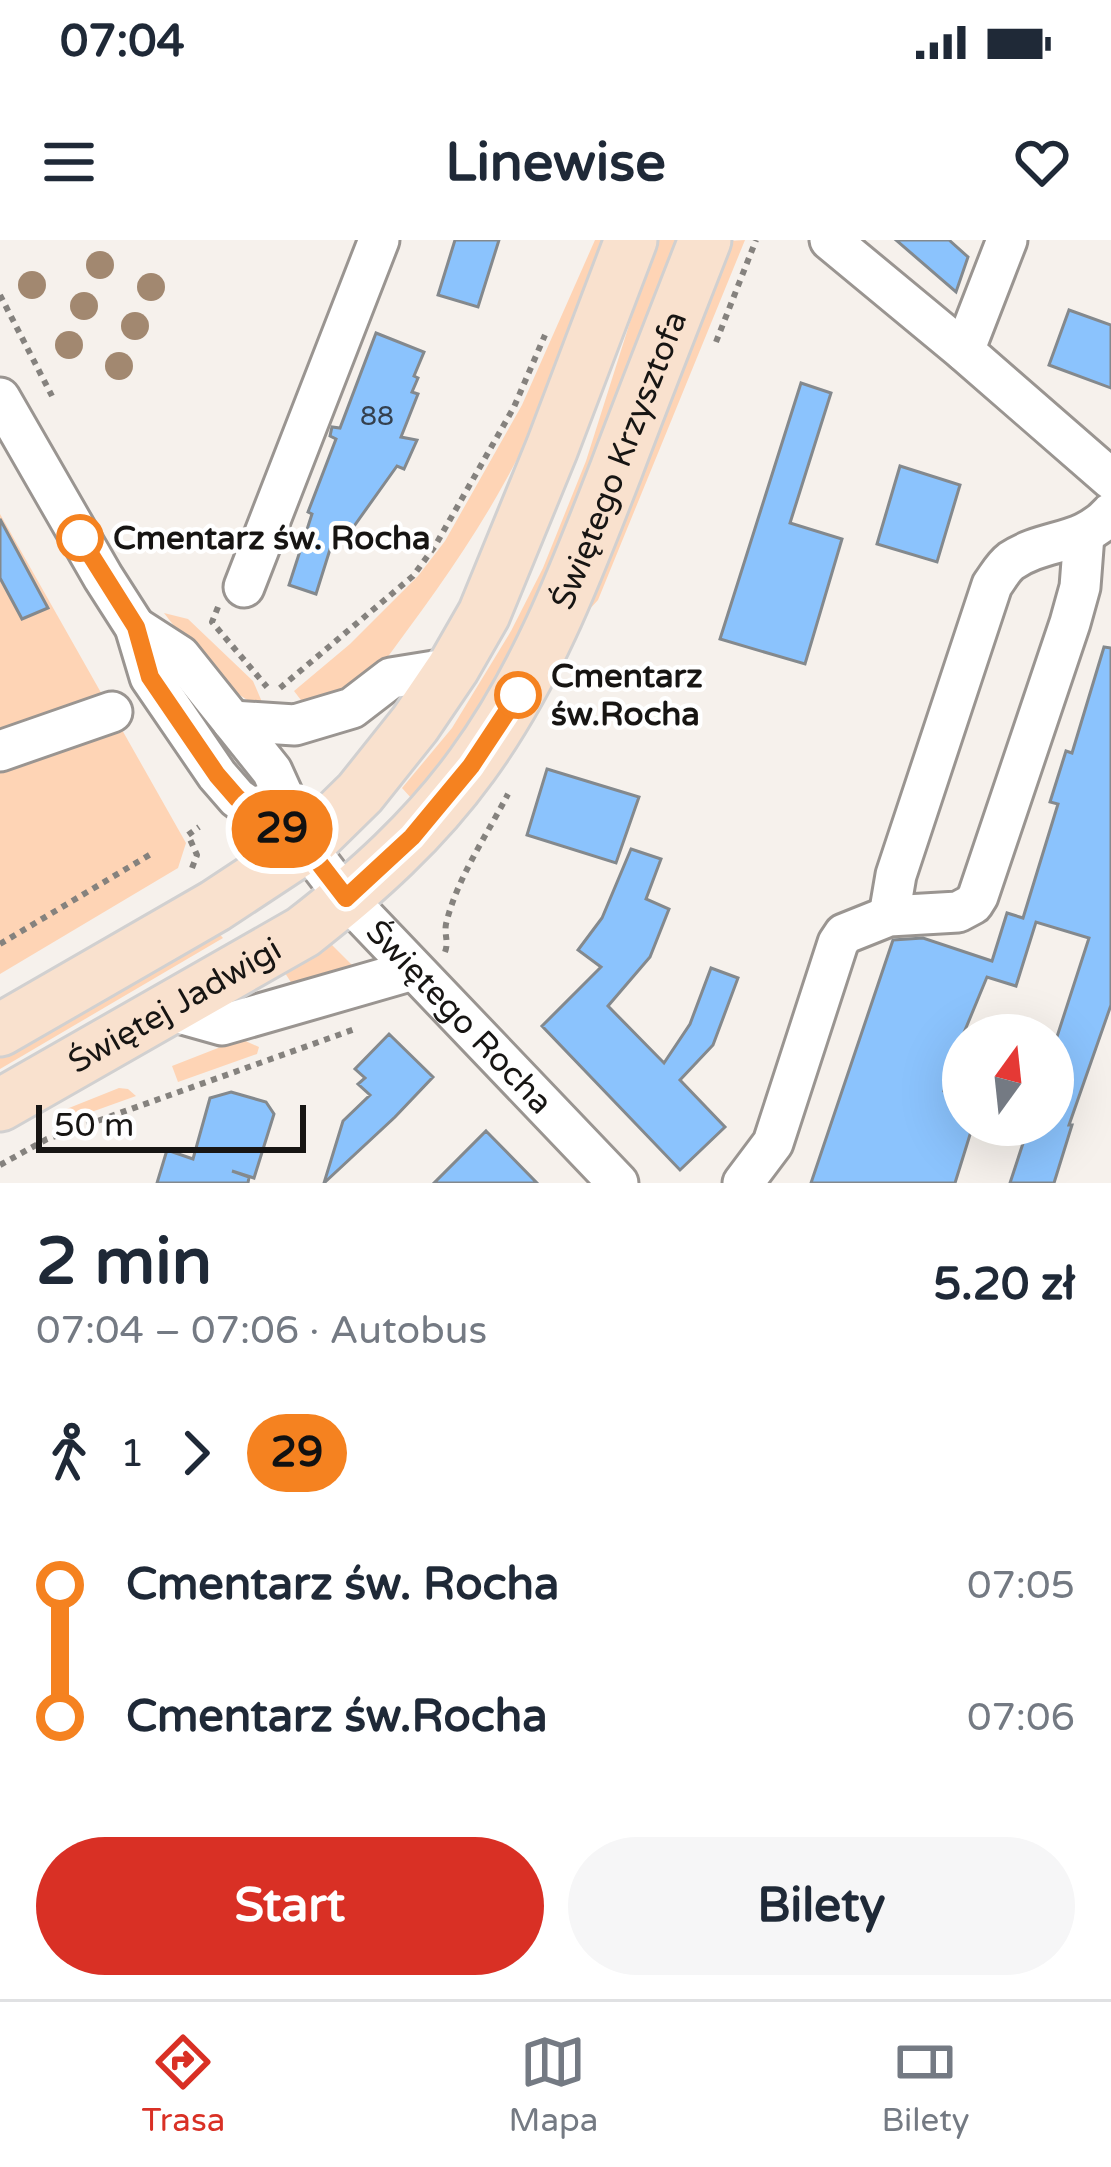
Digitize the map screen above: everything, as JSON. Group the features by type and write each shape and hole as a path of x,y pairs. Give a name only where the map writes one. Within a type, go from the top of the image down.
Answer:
{"main road":[{"name":"Świętego Krzysztofa","path":"306,846 360,793 415,724 484,614 631,240"},
{"name":"Świętego Krzysztofa","path":"346,898 412,837 471,766 518,695 576,575 705,240"},
{"name":"Świętej Jadwigi","path":"0,1030 215,906 306,846"},
{"name":"Świętej Jadwigi","path":"0,1105 303,932 346,898"}],"street":[{"path":"244,587 379,240"},
{"path":"830,240 1111,479"},
{"path":"964,351 1007,240"},
{"name":"Świętego Rocha","path":"0,398 136,627 150,677 237,798 306,846"},
{"path":"889,916 896,875 992,585 1008,563 1098,524"},
{"path":"743,1183 773,1143 844,934 889,916 958,912 978,896 1070,623 1098,524"},
{"name":"Świętego Rocha","path":"136,627 180,656 272,772 306,846 346,898 618,1183"},
{"path":"232,721 295,725 352,708 391,678 453,668"},
{"path":"0,751 112,712"},
{"path":"165,1009 222,1025 413,970"}],"path":[{"path":"0,295 52,396"},
{"path":"212,622 273,694 413,576 514,407 550,324"},
{"path":"191,870 197,855 188,835 199,827"},
{"path":"0,944 151,854"},
{"path":"453,872 463,880"},
{"path":"0,1165 47,1139 361,1026"}],"shaded area":[{"path":"595,240 609,240 562,361 522,450 478,528 378,670 307,708 294,691 350,644 418,576 445,541 522,405"},
{"path":"656,240 685,240 520,645 468,729 412,799 402,788 452,728 543,568 586,461"},
{"path":"745,240 598,600 587,612 729,241"},
{"path":"0,514 186,843 178,868 0,974"},
{"path":"164,613 188,619 253,681 265,709 221,680"},
{"path":"213,927 223,938 0,1069 0,1053"},
{"path":"329,942 362,975 294,987 285,973"},
{"path":"241,1039 259,1047 257,1054 178,1082 172,1066"},
{"path":"119,1088 136,1096 58,1124 54,1114"}],"building":[{"path":"455,240 499,240 478,307 438,295"},
{"path":"896,240 949,240 968,257 956,292"},
{"path":"1069,310 1111,325 1111,388 1049,365"},
{"path":"376,333 424,352 414,376 418,378 412,392 418,394 401,437 417,440 404,469 397,466 352,529 338,524 316,594 289,585 312,514 308,512 336,439 330,436 332,427 340,428"},
{"path":"801,383 831,393 790,523 842,539 805,664 720,639"},
{"path":"900,466 960,485 937,562 877,544"},
{"path":"0,519 48,608 22,619 0,578"},
{"path":"1104,647 1111,648 1111,1005 1074,1111 1074,1014 1064,1014 1089,938 1036,922 1016,986 987,977 972,1014 942,1014 942,1146 966,1146 955,1183 811,1183 893,940 923,938 992,961 1007,913 1023,918 1058,804 1050,802 1066,751 1072,753"},
{"path":"547,769 639,797 616,863 527,835"},
{"path":"631,849 661,859 646,899 669,909 650,957 608,1006 664,1063 690,1024 711,968 738,978 713,1045 680,1080 725,1127 680,1170 542,1026 601,967 578,950 602,918"},
{"path":"389,1034 433,1077 324,1183 343,1121 370,1095 358,1084 365,1078 355,1069"},
{"path":"231,1092 266,1102 274,1114 254,1178 232,1171 249,1177 248,1183 157,1183 167,1150 193,1159 210,1098"},
{"path":"486,1131 537,1183 434,1183"},
{"path":"1022,1146 1065,1146 1054,1183 1010,1183"}],"bus line":[{"name":"29","path":"80,538 136,627 150,677 217,775 237,798 306,846 346,898 412,837 471,766 518,695"}],"place":[{"name":"Cmentarz św. Rocha","path":"80,538"},
{"name":"Cmentarz św.Rocha","path":"518,695"}]}
